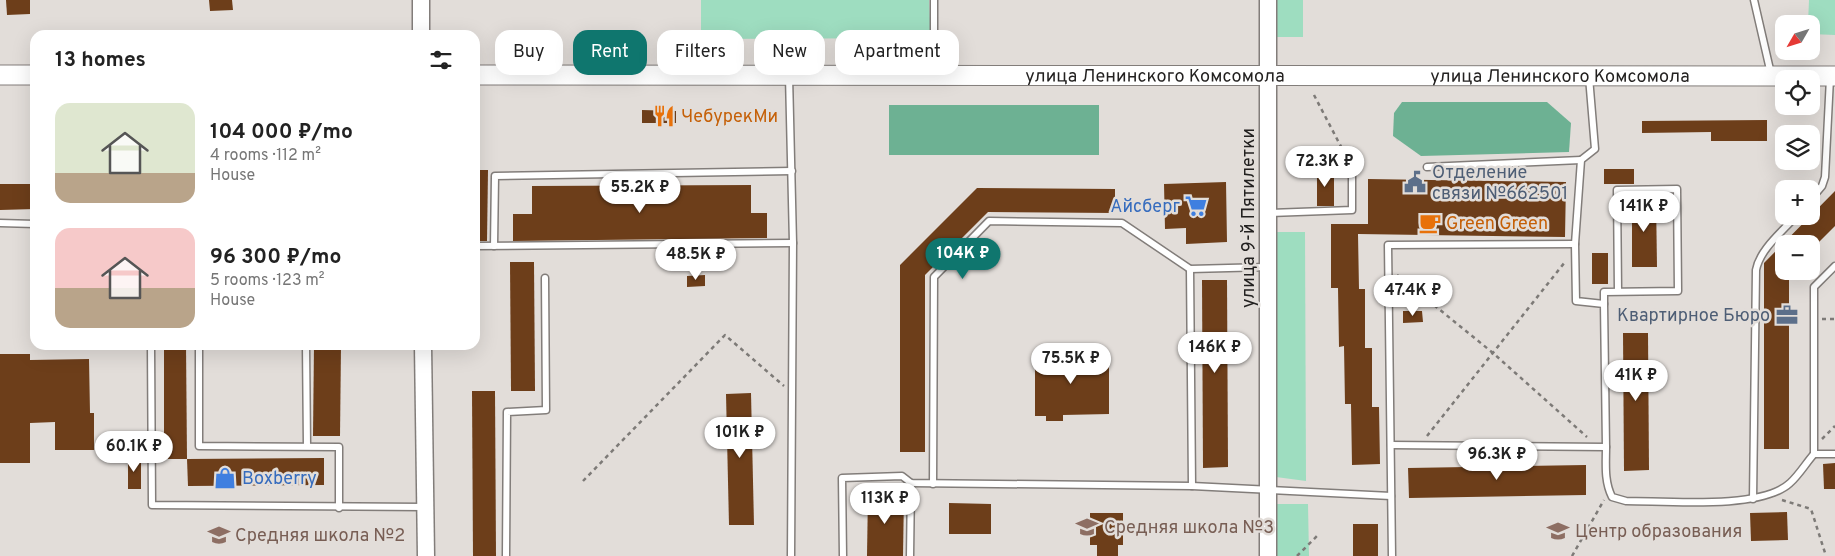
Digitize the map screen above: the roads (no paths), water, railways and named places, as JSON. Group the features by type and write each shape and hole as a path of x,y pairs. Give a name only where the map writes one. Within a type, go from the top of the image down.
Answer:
{"main road":[{"path":"0,75 30,75"},
{"name":"улица Ленинского Комсомола","path":"480,75 754,75"},
{"name":"улица Ленинского Комсомола","path":"959,75 1833,76"}],"street":[{"path":"421,0 421,30"},
{"name":"улица 9-й Пятилетки","path":"1268,0 1268,556"},
{"path":"423,350 426,556"}],"lane":[{"path":"934,0 934,30"},
{"path":"1754,0 1771,76"},
{"path":"789,75 793,243 791,556"},
{"path":"1427,167 1580,160 1595,149 1589,76"},
{"path":"1820,188 1825,177 1833,76"},
{"path":"1580,160 1575,247 1576,301 1604,304"},
{"path":"1268,213 1352,210 1352,168"},
{"path":"494,246 495,176 792,171"},
{"path":"1618,292 1617,190 1677,189 1678,291 1618,292 1604,292 1606,478 1612,497 1626,501 1753,499 1790,484 1814,454 1814,287 1835,266"},
{"path":"933,484 934,277 989,222 1122,223 1190,269 1268,267"},
{"path":"0,224 30,224"},
{"path":"1753,499 1757,262 1788,225"},
{"path":"480,246 793,243"},
{"path":"1392,556 1388,244 1575,247"},
{"path":"1190,269 1192,486"},
{"path":"506,556 507,412 546,410 545,278"},
{"path":"151,350 152,505 339,508 425,507"},
{"path":"199,350 199,446 339,447 339,508"},
{"path":"306,350 307,446"},
{"path":"1391,445 1606,446"},
{"path":"1814,454 1835,454"},
{"path":"842,556 842,478 902,476 910,483 933,484 1192,486 1391,496"},
{"path":"910,483 910,556"}],"place":[{"name":"ЧебурекМи","path":"664,116"},
{"name":"Отделение связи №662501","path":"1415,182"},
{"name":"Айсберг","path":"1196,206"},
{"name":"Green Green","path":"1430,223"},
{"name":"Квартирное Бюро","path":"1787,315"},
{"name":"Boxberry","path":"225,478"},
{"name":"Средняя школа №3","path":"1087,527"},
{"name":"Центр образования","path":"1558,531"},
{"name":"Средняя школа №2","path":"219,535"}]}
